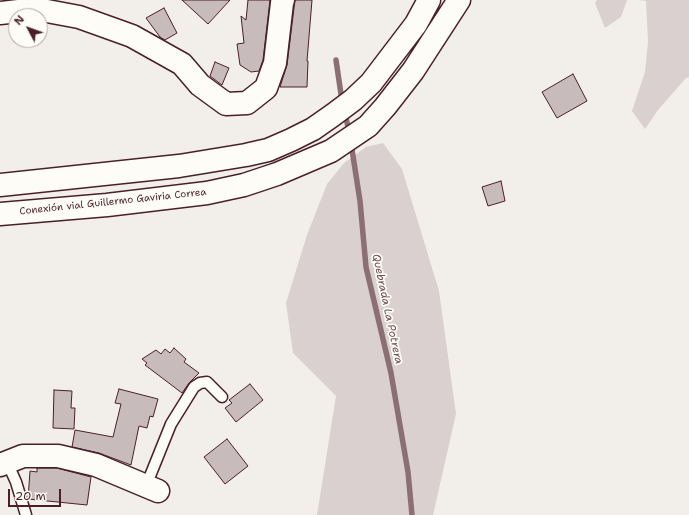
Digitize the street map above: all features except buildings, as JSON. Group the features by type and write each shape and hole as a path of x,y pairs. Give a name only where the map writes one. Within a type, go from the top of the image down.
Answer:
{"main road":[{"path":"0,13 36,9 79,17 132,36 182,64 200,85 226,104 247,103 266,88 275,63 283,0"},
{"path":"0,185 179,166 268,150 291,140 328,119 353,100 371,83 416,24 429,0"},
{"name":"Conexión vial Guillermo Gaviria Correa","path":"0,214 107,205 207,193 244,185 277,174 331,151 368,126 385,107 413,71 459,0"},
{"path":"4,464 23,456 58,456 96,465 152,488"}],"lane":[{"path":"152,488 171,424 194,387 200,383 207,382 222,397"},
{"path":"4,464 16,482 26,515"}],"shaded area":[{"path":"597,0 627,0 621,17 605,28 595,3"},
{"path":"638,0 689,0 689,77 686,78 658,110 645,129 632,111 645,72 648,42 646,1"},
{"path":"383,143 402,169 439,291 456,414 433,515 317,515 336,396 293,353 286,303 307,235 327,184 344,163 366,147"}],"waterway":[{"name":"Quebrada La Potrera","path":"336,60 342,101"},
{"name":"Quebrada La Potrera","path":"345,113 349,132"},
{"name":"Quebrada La Potrera","path":"351,143 360,201 366,267 391,373 408,472 412,515"}]}
